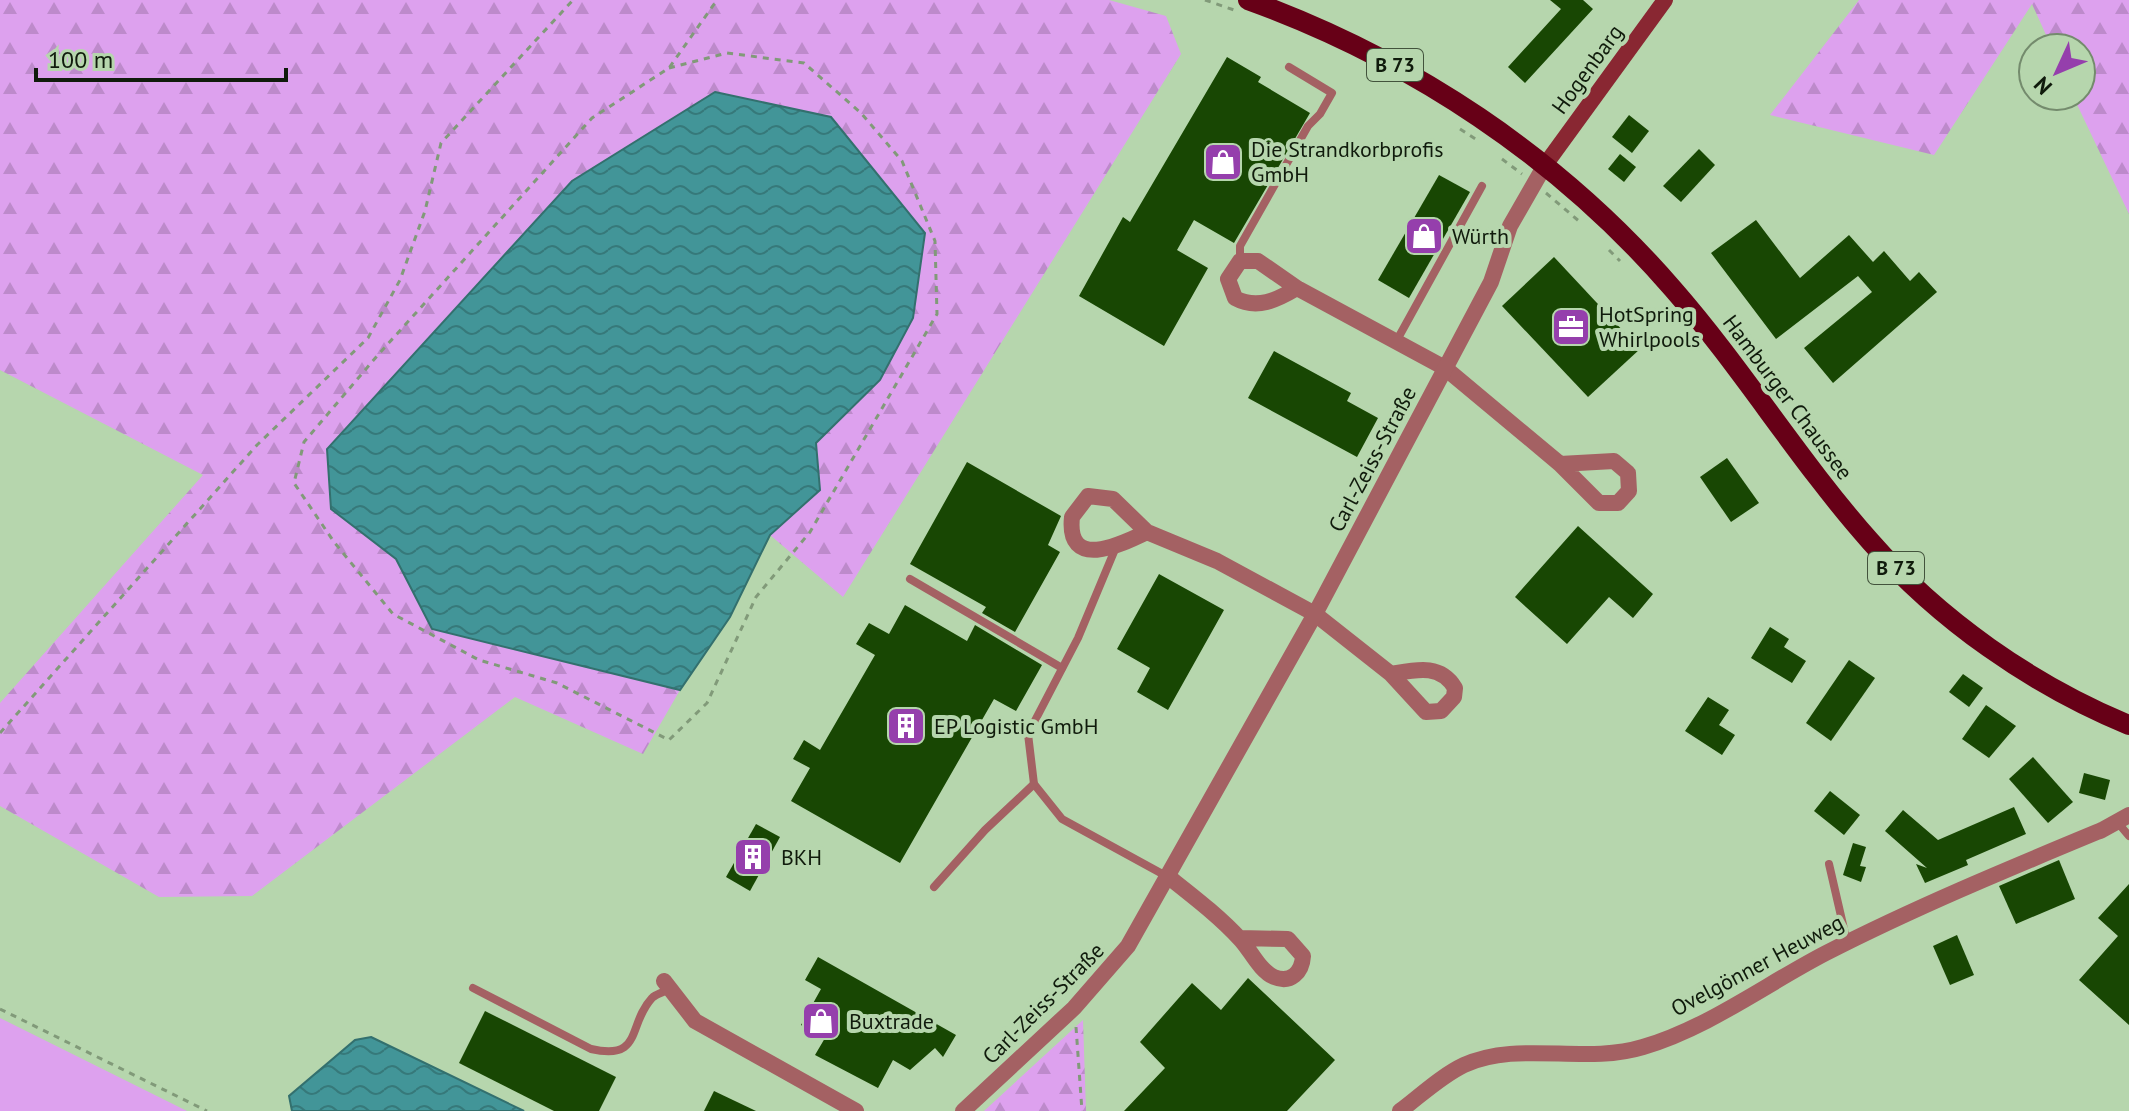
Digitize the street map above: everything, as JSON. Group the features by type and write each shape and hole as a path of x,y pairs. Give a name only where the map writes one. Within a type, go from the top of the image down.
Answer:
{"main road":[{"name":"Hamburger Chaussee","path":"1244,6 1312,23 1406,71 1545,165 1615,227 1672,287 1743,374 1842,508 1905,577 2003,657 2069,696 2129,725"}],"street":[{"name":"Hogenbarg","path":"1545,165 1665,0"},
{"name":"Carl-Zeiss-Straße","path":"963,1111 1074,1008 1116,964 1170,878 1315,614 1491,282 1510,226 1545,165"},
{"path":"1297,288 1269,302 1244,303 1235,298 1228,279 1240,261 1258,261 1297,288 1445,368 1560,464"},
{"path":"1147,532 1117,547 1093,551 1081,545 1071,527 1074,509 1081,500 1100,495 1113,499 1147,532 1217,561 1315,614 1391,674"},
{"name":"Ovelgönner Heuweg","path":"1400,1111 1462,1066 1490,1057 1518,1053 1597,1057 1644,1047 1712,1017 1913,908 2125,825"},
{"path":"1170,878 1240,938"},
{"path":"667,985 695,1021 856,1111"}],"lane":[{"path":"1240,261 1240,246 1308,126 1320,114 1332,93 1289,67"},
{"path":"1397,340 1482,186"},
{"path":"1117,547 1028,734 1034,784 1062,819 1170,878"},
{"path":"910,579 1062,668"},
{"path":"934,887 985,830 1034,784"},
{"path":"1829,864 1847,942"},
{"path":"473,988 591,1049 611,1054 621,1051 629,1042 652,998 667,985"}],"path":[{"path":"0,733 257,445 368,338 400,280 425,211 441,143 573,0"},
{"path":"669,68 727,53 804,63 861,113 902,161 935,241 937,314 810,532 756,597 707,703 669,740 557,683 479,660 393,614 334,542 294,483 304,442 523,190 592,118 669,68 717,0"},
{"path":"1205,0 1244,6"},
{"path":"1458,127 1480,143"},
{"path":"1502,158 1581,224"},
{"path":"1604,245 1624,265"},
{"path":"1074,1008 1082,1111"},
{"path":"0,1009 207,1111"}],"green space":[{"path":"0,0 1109,0 1166,16 1181,54 843,597 770,535 820,490 815,443 880,380 331,509 396,559 433,629 680,690 643,754 515,697 252,896 159,897 0,806 0,703 203,475 0,370"},
{"path":"1859,0 2129,0 2129,214 2081,112 2097,112 2097,32 2045,32 2032,4 1934,155 1770,115"},
{"path":"0,1018 187,1111 0,1111"},
{"path":"1083,1020 1086,1111 984,1111"}],"water":[{"path":"715,92 831,117 925,233 913,318 880,380 816,443 820,490 770,535 730,617 680,690 432,629 396,559 331,509 327,449 572,181"},
{"path":"371,1037 524,1111 292,1111 289,1096 355,1040"}],"building":[{"path":"1550,0 1583,0 1593,9 1525,83 1508,67 1561,9"},
{"name":"Die Strandkorbprofis GmbH","path":"1227,57 1261,77 1258,82 1310,113 1234,243 1194,220 1177,250 1208,268 1164,346 1079,296 1123,217 1130,222"},
{"path":"1629,115 1649,131 1632,153 1612,137"},
{"path":"1699,149 1715,165 1681,202 1663,186"},
{"path":"1620,154 1636,167 1624,182 1608,169"},
{"name":"Würth","path":"1439,175 1470,192 1409,298 1378,280"},
{"path":"1756,220 1800,278 1849,235 1873,262 1884,251 1910,281 1919,272 1937,292 1833,383 1804,348 1872,292 1858,276 1776,339 1711,253"},
{"name":"HotSpring Whirlpools","path":"1554,257 1640,349 1588,397 1502,306"},
{"path":"1274,351 1351,393 1347,401 1378,418 1357,457 1248,398"},
{"path":"1727,458 1759,503 1731,522 1700,477"},
{"path":"967,462 1061,516 1048,545 1060,552 1015,632 982,613 986,607 910,564"},
{"path":"1578,526 1653,594 1633,618 1609,597 1567,644 1515,597"},
{"path":"1159,574 1224,610 1168,710 1137,692 1150,668 1117,649"},
{"name":"EP Logistic GmbH","path":"905,605 967,641 975,625 1042,665 1016,711 994,699 900,863 791,801 810,768 793,759 804,740 820,750 875,655 856,644 869,623 889,634"},
{"path":"1770,627 1789,639 1784,647 1806,661 1792,683 1751,658"},
{"path":"1849,660 1875,678 1831,741 1806,723"},
{"path":"1963,674 1983,688 1969,707 1949,692"},
{"path":"1708,697 1729,710 1719,725 1735,735 1722,755 1685,731"},
{"path":"1986,705 2016,726 1989,758 1962,739"},
{"path":"2033,757 2073,802 2048,823 2009,779"},
{"path":"2084,773 2110,780 2105,800 2079,793"},
{"path":"1830,791 1860,815 1844,835 1814,811"},
{"path":"2014,807 2026,834 1966,860 1968,865 1925,883 1916,864 1927,868 1885,831 1903,810 1938,840"},
{"name":"BKH","path":"756,824 780,837 750,891 726,877"},
{"path":"1853,843 1866,847 1860,866 1866,867 1861,882 1843,875"},
{"path":"2059,860 2075,899 2016,924 1999,886"},
{"path":"2129,884 2129,1025 2079,980 2118,936 2098,918"},
{"path":"1957,935 1974,975 1950,985 1933,946"},
{"path":"818,957 956,1035 943,1057 935,1048 910,1070 893,1060 878,1088 815,1055 825,1038 801,1025 821,989 805,980"},
{"path":"1248,978 1335,1060 1287,1111 1124,1111 1165,1068 1140,1042 1192,983 1221,1010"},
{"path":"485,1011 616,1077 599,1111 554,1111 459,1063"},
{"path":"714,1091 756,1111 704,1111"}],"place":[{"name":"Die Strandkorbprofis GmbH","path":"1223,162"},
{"name":"Würth","path":"1424,236"},
{"name":"HotSpring Whirlpools","path":"1571,327"},
{"name":"EP Logistic GmbH","path":"906,726"},
{"name":"BKH","path":"753,857"},
{"name":"Buxtrade","path":"821,1021"}]}
